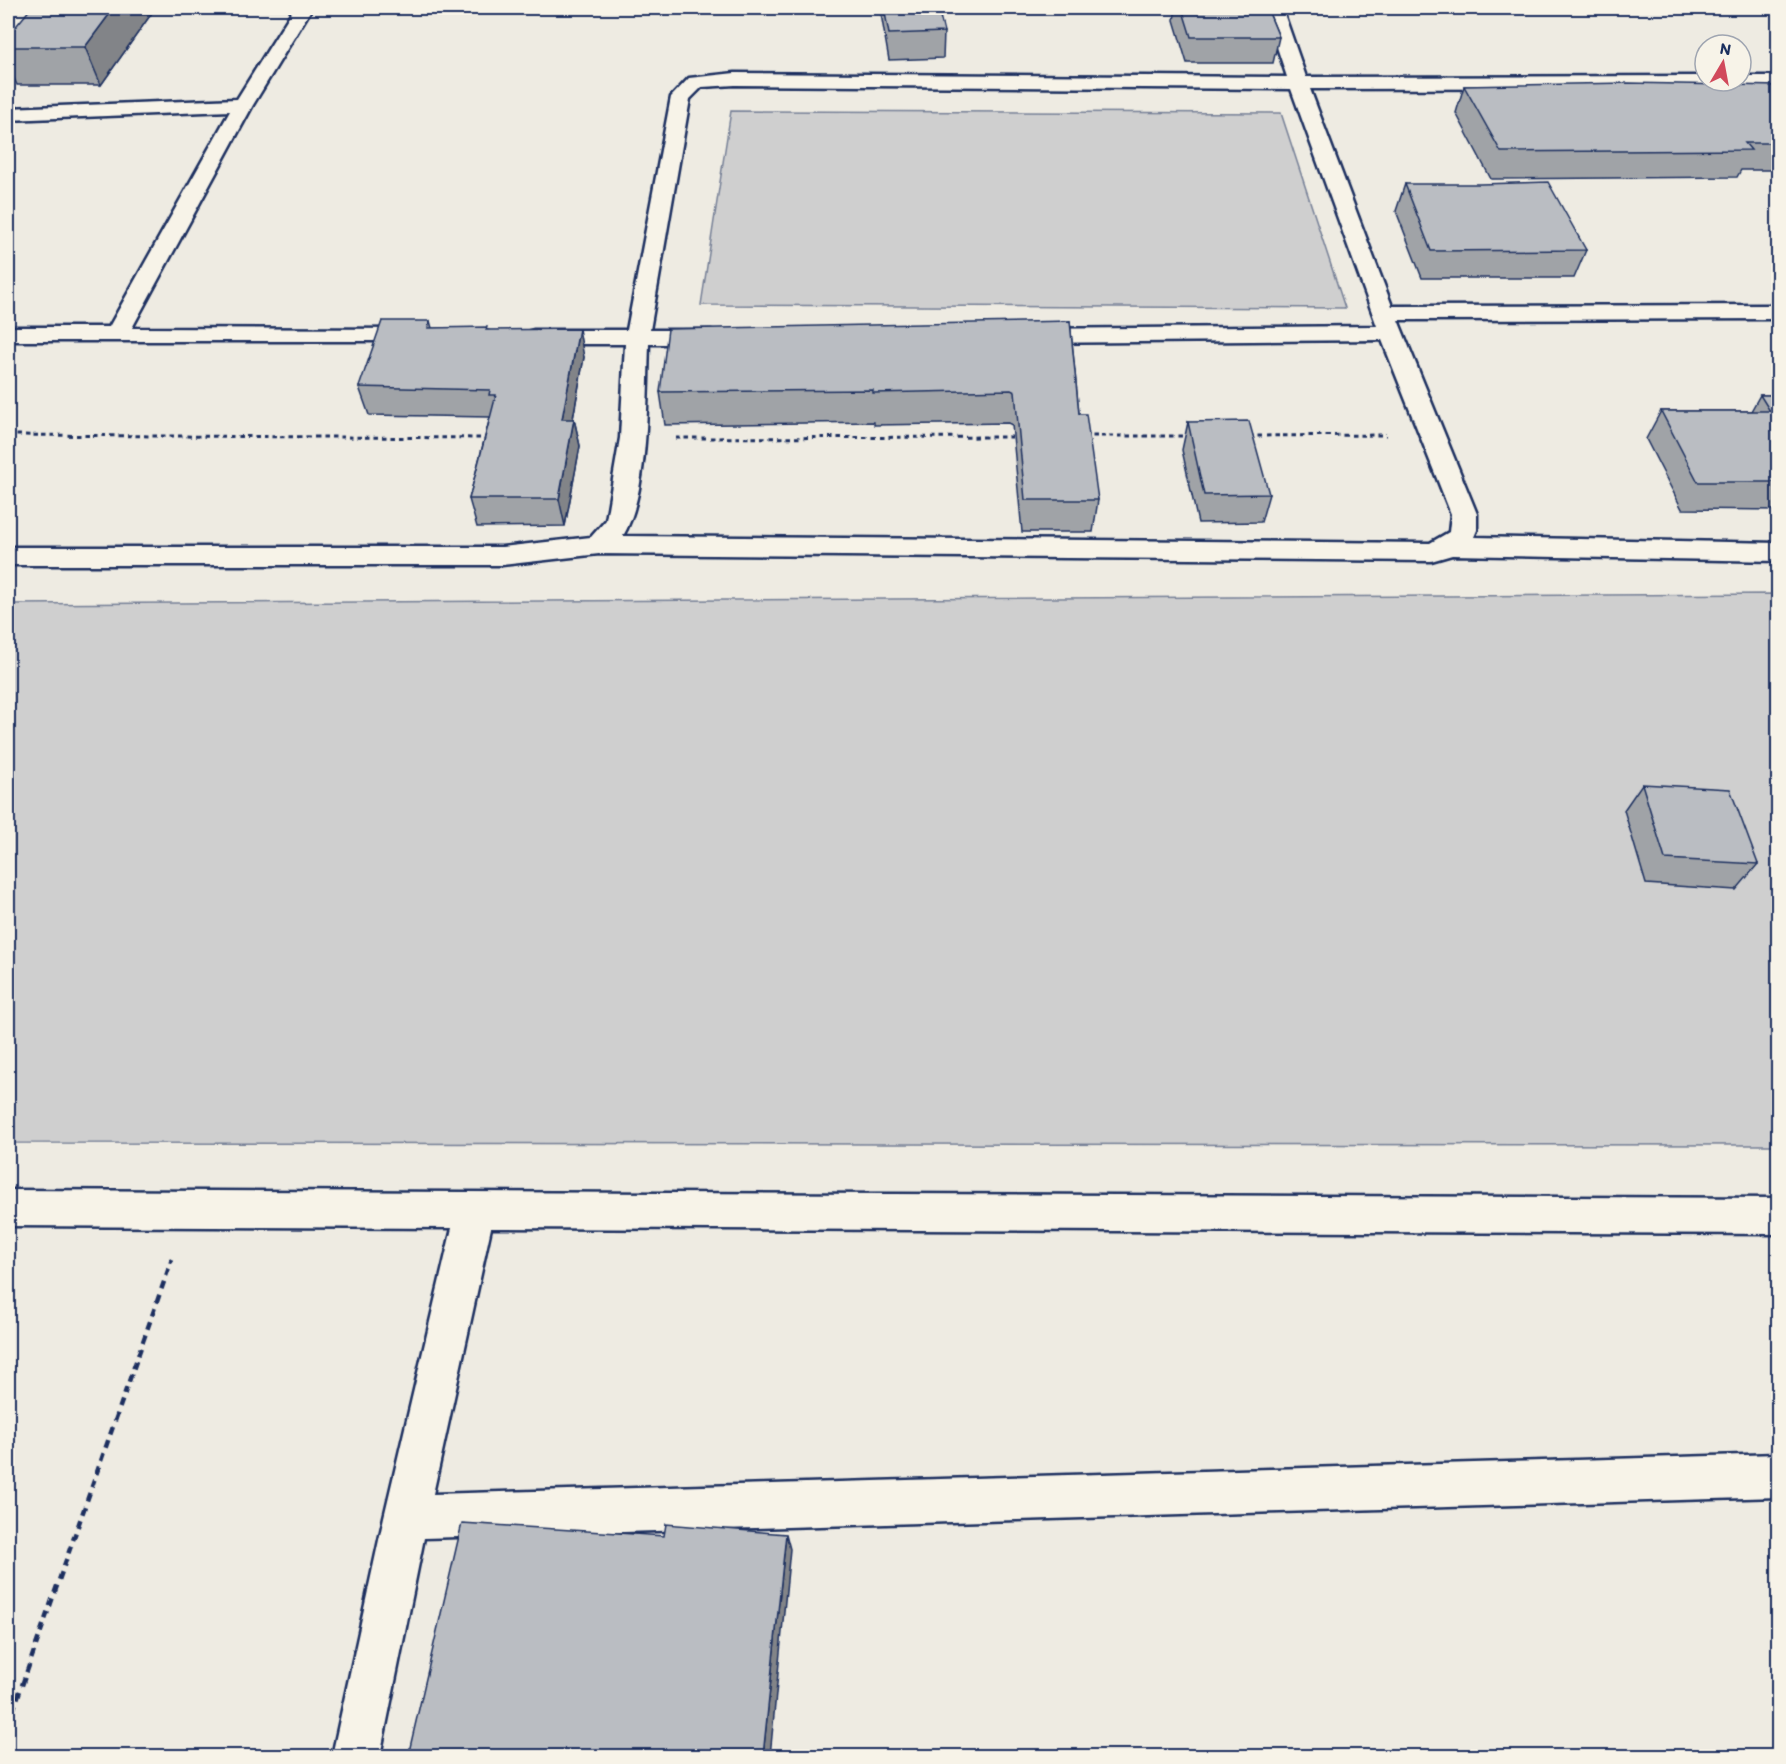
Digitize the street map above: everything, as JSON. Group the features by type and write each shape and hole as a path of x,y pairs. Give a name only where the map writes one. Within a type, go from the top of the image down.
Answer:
{"street":[{"path":"117,334 243,105 303,8"},
{"path":"1273,8 1298,83 1388,323 1464,514 1466,526 1462,537 1452,546"},
{"path":"599,545 611,533 619,520 633,438 637,338 681,97 696,82 735,79 1298,83 1779,82"},
{"path":"8,114 243,105"},
{"path":"1007,336 1779,312"},
{"path":"8,334 448,336"},
{"path":"507,337 733,337"},
{"path":"8,556 502,556 599,545 1431,552 1452,546 1779,552"},
{"path":"8,1208 476,1208 1778,1217"},
{"path":"356,1756 406,1517 476,1208"},
{"path":"406,1517 1779,1476"}],"path":[{"path":"1238,436 1431,433"},
{"path":"8,435 490,438"},
{"path":"1072,436 1191,436"},
{"path":"633,438 1025,437"},
{"path":"8,1725 190,1207"}],"shaded area":[{"path":"731,111 1281,113 1345,308 701,305"},
{"path":"1778,594 1778,1145 8,1143 8,604"}],"building":[{"path":"31,8 114,8 85,47 8,47 8,36"},
{"path":"884,8 938,8 944,32 889,34"},
{"path":"1182,8 1267,8 1279,37 1191,37"},
{"path":"1693,84 1693,93 1753,93 1753,85 1779,86 1779,143 1745,143 1751,150 1501,152 1464,86"},
{"path":"1548,182 1586,250 1431,251 1405,184 1480,184"},
{"path":"382,321 430,321 428,328 579,329 562,419 574,419 559,499 469,499 496,395 489,395 490,390 359,387"},
{"path":"1070,321 1079,414 1086,414 1098,500 1025,500 1015,392 1011,390 873,393 873,390 660,392 668,329"},
{"path":"1760,395 1779,395 1779,482 1698,482 1661,411 1770,411"},
{"path":"1249,421 1269,494 1204,495 1188,422"},
{"path":"1642,784 1730,789 1758,864 1665,859"},
{"path":"462,1523 664,1536 666,1524 786,1534 763,1756 408,1756"}]}
